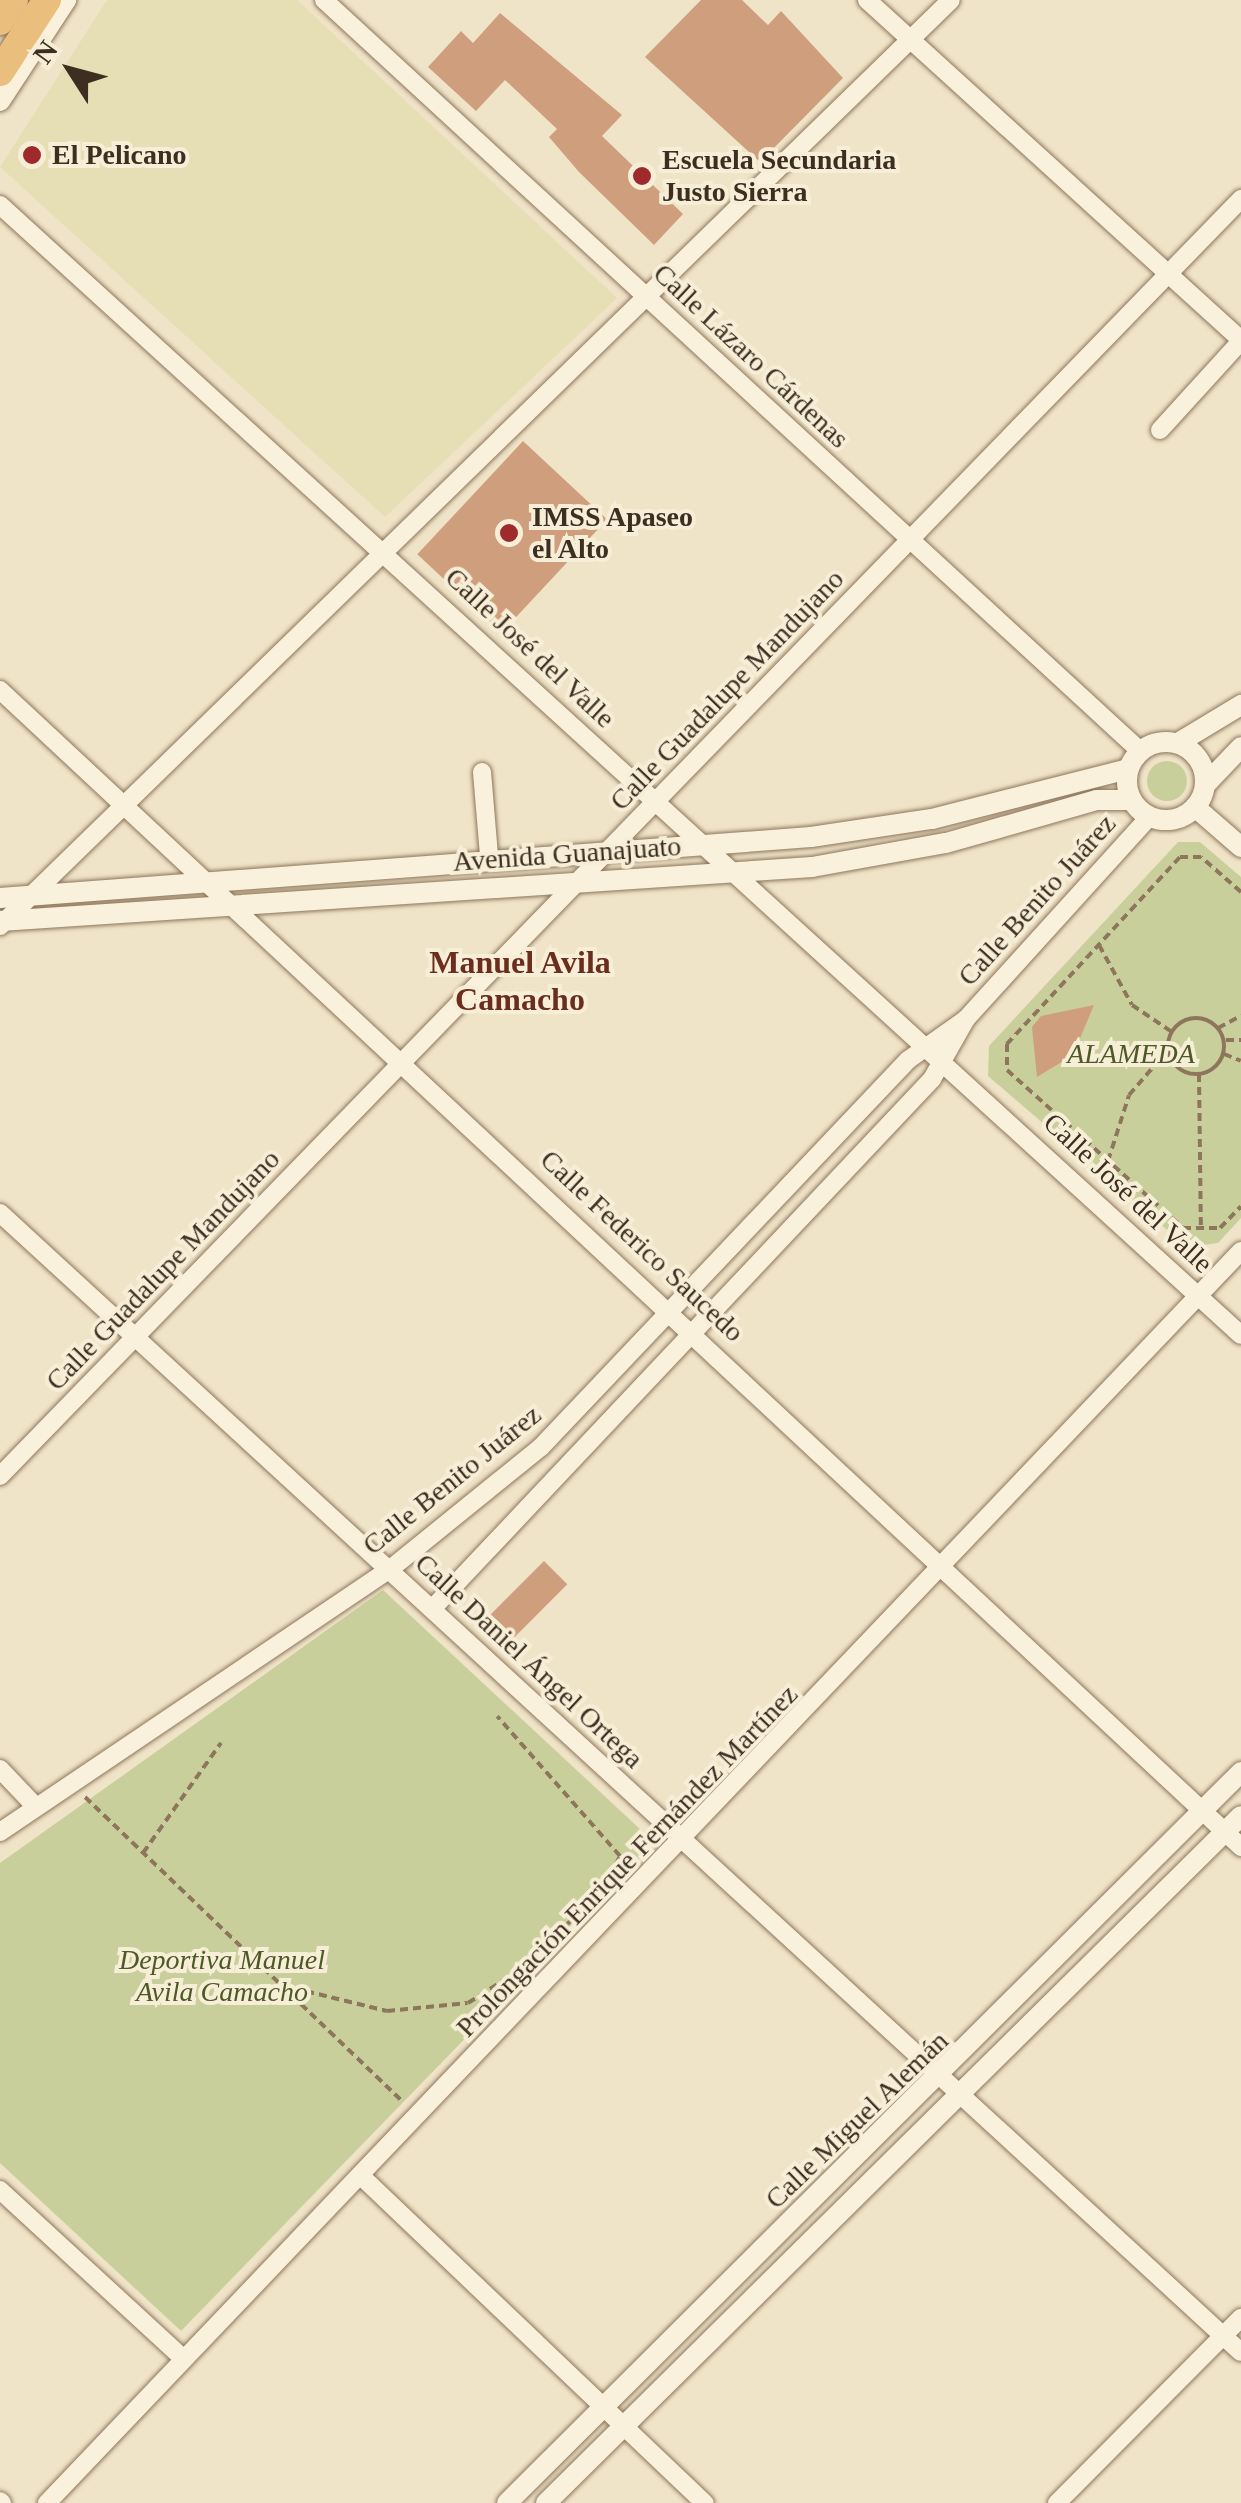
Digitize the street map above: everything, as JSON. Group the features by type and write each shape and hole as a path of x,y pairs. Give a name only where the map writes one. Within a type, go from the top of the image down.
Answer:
{"highway":[{"path":"0,20 14,0"},
{"path":"0,72 48,0"}],"street":[{"path":"0,101 66,0"},
{"name":"Calle Lázaro Cárdenas","path":"324,0 910,542 1134,761"},
{"path":"867,0 1241,340 1160,430"},
{"path":"1,923 121,801 951,0"},
{"name":"Calle Guadalupe Mandujano","path":"0,1476 1241,198"},
{"name":"Calle José del Valle","path":"0,205 384,548 656,804 1241,1335"},
{"name":"Calle Federico Saucedo","path":"0,690 405,1060 1233,1839"},
{"path":"1241,705 1178,743 1134,761 1131,800 1150,817 1174,820 1195,808 1205,785 1241,747"},
{"path":"1178,743 1199,760 1205,785"},
{"name":"Avenida Guanajuato","path":"0,898 31,892 212,882 489,856 703,845 932,819 1134,761"},
{"path":"482,772 489,856"},
{"name":"Avenida Guanajuato","path":"1,923 582,878 732,872 850,860 1097,800 1131,800"},
{"path":"1195,808 1241,847"},
{"name":"Calle Benito Juárez","path":"432,1609 942,1060 966,1020 1150,817"},
{"name":"Calle Benito Juárez","path":"0,1832 389,1570 541,1448 924,1044 966,1020"},
{"name":"Calle Daniel Ángel Ortega","path":"0,1213 1241,2352"},
{"name":"Prolongación Enrique Fernández Martínez","path":"46,2503 686,1842 1241,1251"},
{"path":"0,1770 36,1807"},
{"name":"Calle Miguel Alemán","path":"507,2503 600,2404 942,2080 1241,1772"},
{"name":"Calle Miguel Alemán","path":"546,2503 620,2425 1233,1839 1241,1816"},
{"path":"360,2175 705,2503"},
{"path":"0,2190 183,2358"},
{"path":"1057,2503 1241,2318"}],"path":[{"path":"1241,892 1201,857 1180,857 1007,1044 1007,1070 1183,1228 1220,1228 1241,1206"},
{"path":"1098,944 1132,1005 1172,1032"},
{"path":"1218,1028 1241,1016"},
{"path":"1108,1160 1129,1095 1168,1050 1172,1032 1194,1018 1218,1028 1224,1040 1224,1054"},
{"path":"1224,1040 1241,1040"},
{"path":"1168,1050 1177,1067 1198,1074"},
{"path":"1224,1054 1241,1061"},
{"path":"1198,1074 1224,1054"},
{"path":"1198,1074 1201,1228"},
{"path":"281,1986 387,2012 468,2003 529,1964 603,1887 620,1856 498,1716"},
{"path":"143,1853 220,1743"},
{"path":"71,1782 417,2117"}],"shaded area":[{"path":"107,0 297,0 617,298 385,517 0,167"}],"green space":[{"path":"1167,761 1181,767 1187,781 1181,795 1167,801 1153,795 1147,781 1153,767"},
{"name":"ALAMEDA","path":"1178,842 1200,842 1241,877 1241,1218 1218,1243 1187,1247 988,1076 989,1046"},
{"name":"Deportiva Manuel Avila Camacho","path":"383,1590 655,1843 181,2331 0,2163 0,1863"}],"building":[{"path":"701,0 742,0 768,25 781,11 843,78 760,162 645,57"},
{"path":"500,13 622,115 602,136 683,214 654,245 579,172 549,137 557,129 505,80 476,111 428,67 461,31 473,43"},
{"name":"IMSS Apaseo el Alto","path":"523,441 607,519 501,633 417,554"},
{"path":"1094,1005 1073,1055 1037,1077 1032,1027 1041,1016"},
{"path":"544,1561 567,1584 504,1648 480,1625"}],"place":[{"name":"El Pelicano","path":"32,155"},
{"name":"Escuela Secundaria Justo Sierra","path":"642,176"},
{"name":"IMSS Apaseo el Alto","path":"509,533"}],"district":[{"name":"Manuel Avila Camacho","path":"520,982"}]}
